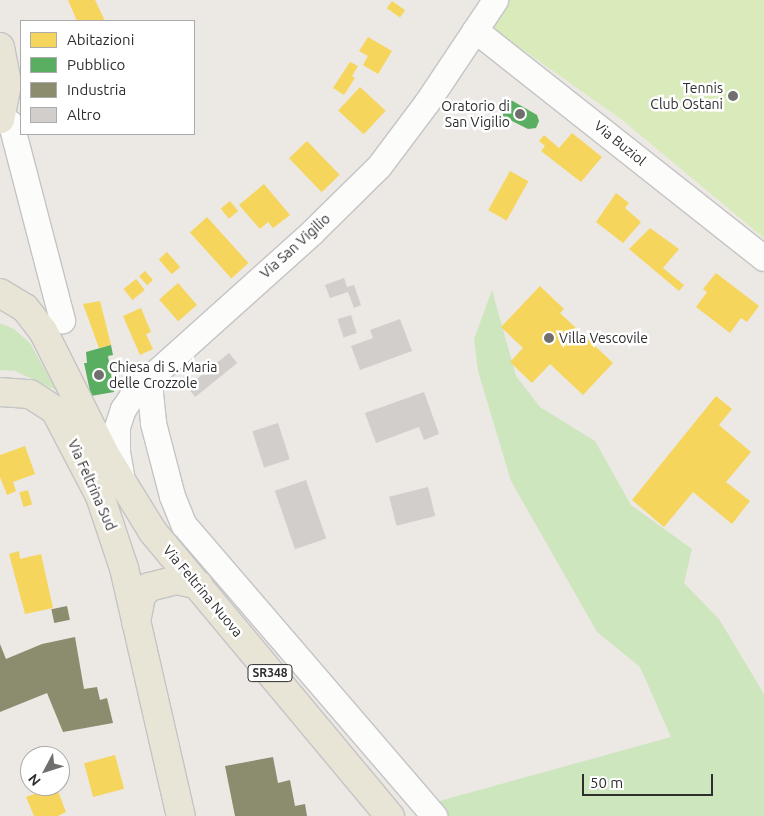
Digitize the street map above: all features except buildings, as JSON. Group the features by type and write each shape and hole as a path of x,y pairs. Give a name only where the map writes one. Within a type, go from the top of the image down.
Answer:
{"main road":[{"path":"0,47 7,84 1,118"},
{"name":"Via Feltrina Nuova","path":"0,296 30,313 49,344 124,488 153,532 390,816"},
{"name":"Via Feltrina Sud","path":"0,392 14,391 37,396 60,415 108,515 124,568 181,816"},
{"name":"Via Feltrina Sud","path":"136,622 141,596 149,587 177,580 198,586"}],"street":[{"name":"Via San Vigilio","path":"124,488 117,451 117,427 125,404 144,381 310,233 379,166 427,102 495,0"},
{"name":"Via Buziol","path":"475,30 764,258"},
{"path":"1,118 10,124 62,320"},
{"path":"144,381 150,394 153,423 172,496 184,526 434,816"}],"green space":[{"path":"500,0 764,0 764,238 621,119 485,23"},
{"path":"492,290 516,376 540,407 595,441 631,505 692,549 684,583 719,619 764,694 764,816 425,816 418,807 671,737 640,667 597,632 511,481 478,371 474,339"},
{"path":"0,323 14,329 30,343 56,390 15,371 0,370"}],"place":[{"name":"Tennis Club Ostani","path":"733,96"},
{"name":"Oratorio di San Vigilio","path":"520,114"},
{"name":"Villa Vescovile","path":"549,338"},
{"name":"Chiesa di S. Maria delle Crozzole","path":"99,375"}]}
